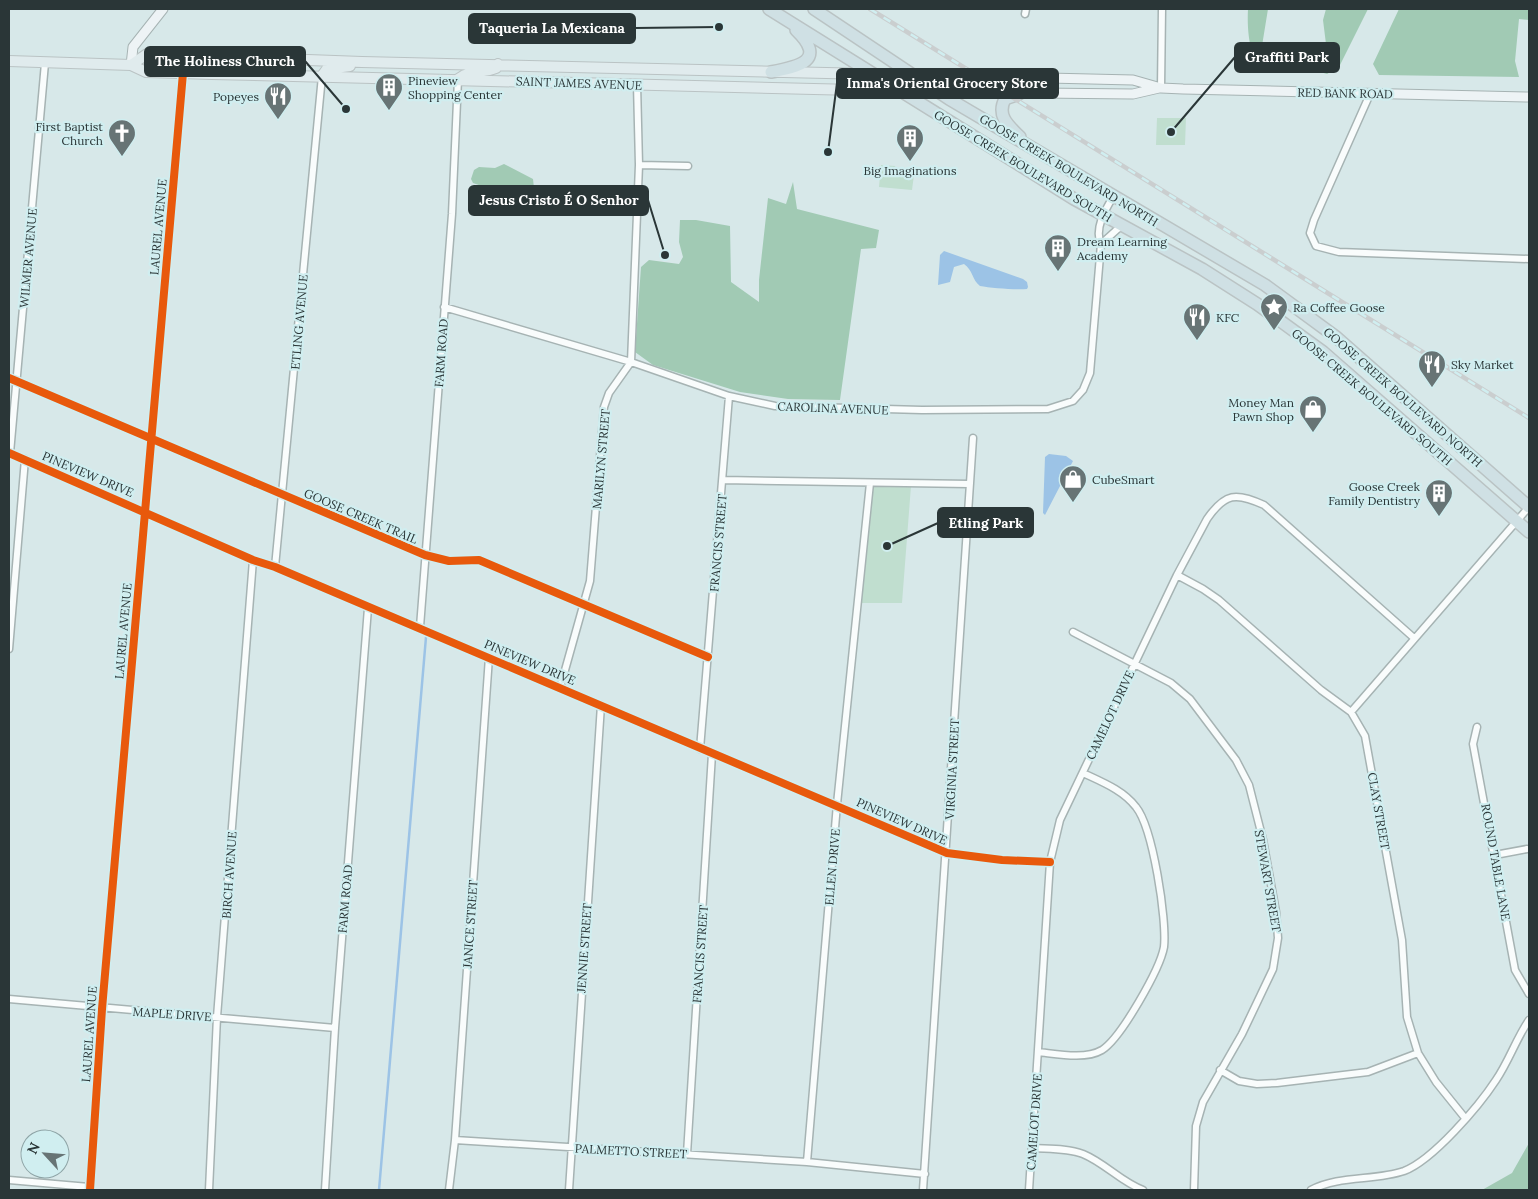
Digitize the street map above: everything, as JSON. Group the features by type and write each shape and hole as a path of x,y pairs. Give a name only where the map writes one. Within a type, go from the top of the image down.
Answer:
{"highway":[{"name":"GOOSE CREEK BOULEVARD SOUTH","path":"769,9 1102,215 1202,269 1294,330 1323,352 1529,532"},
{"name":"GOOSE CREEK BOULEVARD NORTH","path":"814,9 938,92 1032,150 1265,286 1306,314 1336,337 1529,507"},
{"path":"770,72 796,67 805,63 811,52 803,36 784,18"},
{"path":"1019,94 1005,99 1001,106 1002,114 1005,121 1032,150"}],"main road":[{"path":"131,65 133,47 163,9"},
{"name":"SAINT JAMES AVENUE","path":"131,65 147,54 362,62 912,75"},
{"name":"SAINT JAMES AVENUE","path":"9,61 131,65 146,72 938,92"},
{"path":"322,76 327,69 362,62"},
{"path":"458,80 467,72 488,71 496,68 498,64"},
{"name":"RED BANK ROAD","path":"912,75 1133,80 1162,88"},
{"name":"RED BANK ROAD","path":"938,92 1134,94 1162,88 1529,97"}],"street":[{"path":"1162,9 1162,88"},
{"name":"WILMER AVENUE","path":"9,453 45,62"},
{"name":"LAUREL AVENUE","path":"89,1188 102,1008 183,73"},
{"name":"ETLING AVENUE","path":"275,567 322,76"},
{"name":"FARM ROAD","path":"420,627 452,214 458,80"},
{"path":"631,362 639,165 637,84"},
{"path":"1370,94 1314,220 1310,233 1316,246 1339,252 1529,259"},
{"path":"639,165 688,166"},
{"name":"CAROLINA AVENUE","path":"444,307 631,362 729,396 775,406 922,410 1048,409 1066,404 1078,396 1090,373 1102,215 1113,197"},
{"path":"1101,244 1121,226"},
{"name":"MARILYN STREET","path":"560,688 590,581 604,407 609,394 631,362"},
{"name":"FRANCIS STREET","path":"700,749 729,396"},
{"name":"VIRGINIA STREET","path":"924,1190 973,438"},
{"name":"PINEVIEW DRIVE","path":"9,453 253,560 275,567 368,608 420,627 700,749 837,804 947,853 1002,860 1050,862"},
{"path":"9,649 24,459"},
{"path":"723,480 969,484"},
{"name":"ELLEN DRIVE","path":"807,1162 837,804 870,483"},
{"name":"CAMELOT DRIVE","path":"1029,1190 1050,862 1060,820 1177,575 1217,505 1231,496 1247,497 1264,505 1414,638"},
{"path":"1351,712 1529,507"},
{"name":"BIRCH AVENUE","path":"209,1190 218,1017 253,560"},
{"name":"CLAY STREET","path":"1177,575 1203,589 1218,600 1321,690 1351,712 1365,736 1402,940 1407,1017 1418,1053 1436,1082 1465,1118"},
{"name":"FARM ROAD","path":"325,1190 335,1028 368,608"},
{"name":"STEWART STREET","path":"1073,632 1134,666 1171,683 1190,699 1236,760 1249,785 1263,840 1276,912 1278,938 1273,969 1242,1034 1203,1102 1196,1126 1194,1190"},
{"name":"JANICE STREET","path":"449,1190 455,1140 490,657"},
{"name":"JENNIE STREET","path":"569,1190 570,1148 601,706"},
{"name":"ROUND TABLE LANE","path":"1478,727 1473,744 1495,855 1514,970 1529,994"},
{"name":"FRANCIS STREET","path":"687,1154 712,754"},
{"path":"1038,1052 1074,1055 1101,1050 1114,1039 1154,976 1164,948 1162,904 1146,826 1137,808 1126,798 1111,786 1083,773"},
{"path":"1495,855 1526,849"},
{"name":"MAPLE DRIVE","path":"9,999 335,1028"},
{"path":"1311,1190 1318,1186 1346,1180 1388,1175 1405,1170 1430,1156 1497,1079 1529,1020"},
{"path":"1220,1070 1239,1081 1256,1084 1277,1083 1368,1072 1418,1053"},
{"name":"PALMETTO STREET","path":"455,1140 807,1162 925,1174"},
{"path":"1032,1148 1068,1150 1084,1155 1116,1176 1143,1190"},
{"path":"9,1180 89,1188"}],"green space":[{"path":"1248,9 1268,9 1261,52 1278,62 1282,71 1270,72 1257,62 1250,45"},
{"path":"1326,9 1368,9 1339,67 1327,74 1317,71 1319,57 1327,52 1323,20"},
{"path":"1399,9 1529,9 1529,20 1519,19 1515,61 1519,77 1379,75 1373,64"},
{"path":"1157,118 1186,118 1185,145 1156,145"},
{"path":"504,164 533,179 534,188 528,194 490,189 473,183 471,179 474,170 479,167 495,168"},
{"path":"881,165 895,166 900,174 914,175 912,190 879,187"},
{"path":"793,182 797,209 879,230 876,248 861,249 840,400 788,399 740,392 653,365 635,352 641,267 649,260 679,264 683,257 679,242 680,220 696,220 730,226 731,282 759,302 759,280 768,198 786,204"},
{"path":"874,486 911,486 902,603 861,603 872,489"},
{"path":"1529,1143 1529,1190 1482,1190 1512,1173"}],"water":[{"path":"944,251 1023,279 1027,282 1028,287 1027,289 1017,289 980,286 964,264 954,267 950,282 938,285 940,255"},
{"path":"1049,454 1066,456 1073,461 1045,515 1043,513 1045,457"}],"waterway":[{"path":"379,1190 426,637"}],"railway":[{"path":"870,9 1529,418"}],"cycle path":[{"path":"90,1190 102,1009 183,73"},
{"name":"GOOSE CREEK TRAIL","path":"9,378 425,555 449,561 479,560 708,657"},
{"path":"9,453 253,560 275,567 947,853 1002,860 1050,862"}],"place":[{"name":"Taqueria La Mexicana","path":"719,27"},
{"name":"The Holiness Church","path":"346,109"},
{"name":"Pineview Shopping Center","path":"389,111"},
{"name":"Popeyes","path":"278,120"},
{"name":"Graffiti Park","path":"1171,132"},
{"name":"Inma's Oriental Grocery Store","path":"828,152"},
{"name":"First Baptist Church","path":"122,157"},
{"name":"Big Imaginations","path":"910,162"},
{"name":"Jesus Cristo É O Senhor","path":"665,255"},
{"name":"Dream Learning Academy","path":"1058,272"},
{"name":"Ra Coffee Goose","path":"1274,331"},
{"name":"KFC","path":"1197,341"},
{"name":"Sky Market","path":"1432,388"},
{"name":"Money Man Pawn Shop","path":"1313,433"},
{"name":"CubeSmart","path":"1073,503"},
{"name":"Goose Creek Family Dentistry","path":"1439,517"},
{"name":"Etling Park","path":"887,546"}]}
